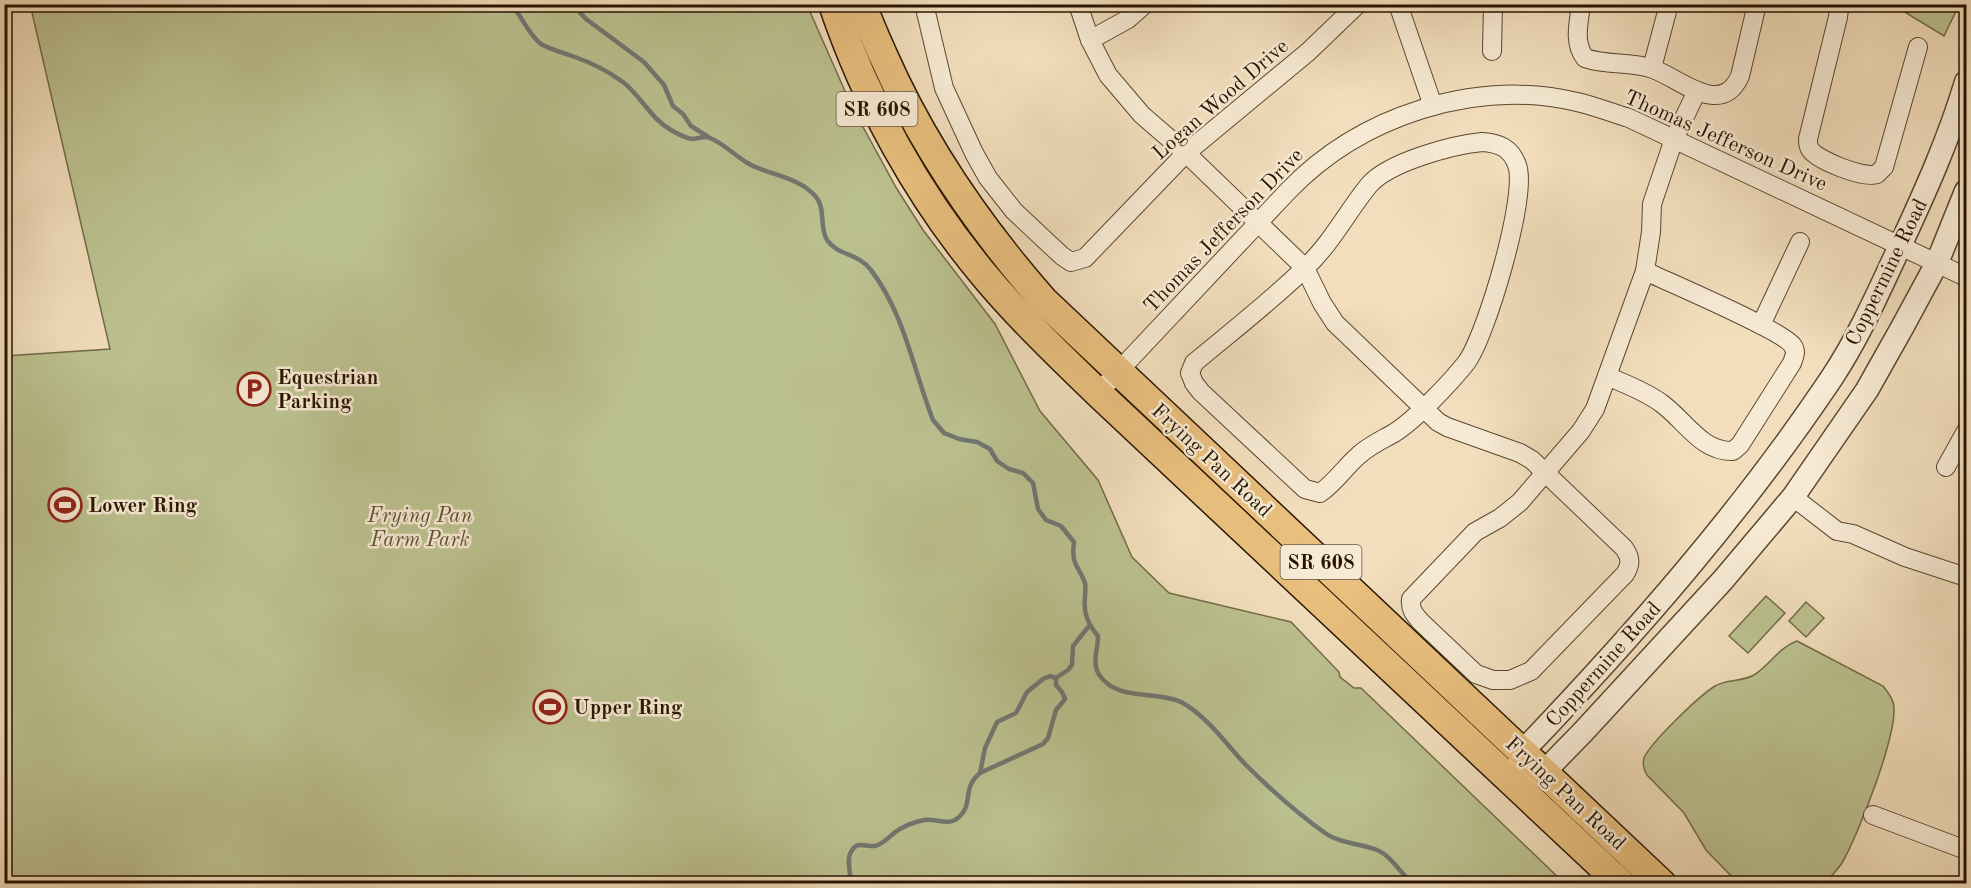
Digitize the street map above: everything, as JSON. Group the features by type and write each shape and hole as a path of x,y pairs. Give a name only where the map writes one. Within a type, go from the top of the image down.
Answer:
{"main road":[{"name":"Frying Pan Road","path":"833,4 856,66 903,159 934,207 983,274 1030,327 1621,884"},
{"name":"Frying Pan Road","path":"862,4 911,113 943,168 994,242 1044,301 1662,884"}],"street":[{"name":"Logan Wood Drive","path":"924,4 944,88 988,178 1014,211 1071,262 1085,258 1186,153 1308,52 1358,4"},
{"path":"1078,4 1090,40 1108,75 1142,115 1186,153 1305,268 1322,303 1335,323 1423,408 1447,427 1520,453 1532,460 1545,474 1624,548 1629,555 1630,565 1625,574 1531,671 1510,680 1492,680 1476,674 1421,622 1413,613 1411,599 1475,532 1500,518 1520,502 1545,474 1581,432 1595,409 1645,271 1651,232 1652,204 1674,139 1696,91"},
{"path":"1090,40 1128,19 1145,4"},
{"path":"1398,4 1433,106"},
{"path":"1492,51 1493,4"},
{"path":"1581,4 1578,49 1585,58 1652,68 1708,95 1719,95 1736,86 1758,4"},
{"path":"1652,68 1669,4"},
{"path":"1836,4 1839,9 1838,17 1808,139 1810,149 1819,157 1848,170 1869,175 1878,173 1884,167 1918,47"},
{"name":"Coppermine Road","path":"1522,752 1666,595 1747,495 1832,378 1900,246 1940,157 1966,82"},
{"name":"Thomas Jefferson Drive","path":"1098,393 1297,181 1340,148 1388,122 1433,106 1466,99 1493,96 1549,98 1576,102 1629,118 1966,277"},
{"path":"1461,144 1502,145 1512,154 1519,176 1516,212 1509,247 1481,332 1467,361 1423,408 1395,432 1370,446 1358,456 1326,489 1320,493 1312,492 1305,489 1194,383 1190,373 1194,363 1323,250 1371,183 1385,173 1423,155 1461,144"},
{"name":"Coppermine Road","path":"1515,784 1544,772 1723,580 1793,497 1867,390 1937,263 1966,191"},
{"path":"1761,325 1800,242"},
{"path":"1607,376 1661,403 1712,448 1733,451 1740,445 1795,356 1795,348 1788,340 1645,271"},
{"path":"1946,467 1966,431"},
{"path":"1793,497 1838,531 1853,534 1905,557 1966,577"},
{"path":"1515,784 1522,752"},
{"path":"1873,815 1966,850"}],"green space":[{"name":"Frying Pan Farm Park","path":"30,4 807,5 852,107 897,189 923,230 995,324 1040,411 1098,480 1132,557 1169,593 1291,622 1339,672 1340,677 1354,688 1361,688 1562,881 1584,876 1592,883 5,883 5,356 110,349"},
{"path":"1959,4 1944,36 1893,5"},
{"path":"1766,596 1785,613 1748,653 1729,636"},
{"path":"1806,602 1824,618 1806,637 1789,621"},
{"path":"1797,641 1883,686 1893,702 1894,715 1891,734 1876,782 1849,850 1842,863 1824,883 1738,883 1706,850 1684,813 1647,775 1643,763 1644,758 1665,731 1708,691 1720,684 1754,675 1785,647"}],"waterway":[{"path":"511,4 541,44 588,62 618,78 658,120 671,130 692,139 708,137 751,165 802,185 816,197 821,207 823,229 827,240 837,249 866,264 883,287 900,324 933,420 944,433 959,439 977,442 990,449 997,461 1009,469 1023,473 1033,483 1038,509 1046,520 1061,526 1074,542 1074,561 1085,585 1086,613 1089,623 1098,636 1096,667 1100,676 1108,684 1127,692 1171,699 1190,708 1208,723 1246,765 1275,792 1331,837 1382,852 1410,881 1444,879 1460,884"},
{"path":"572,4 586,19 644,62 664,85 673,106 683,114 691,126 707,136"},
{"path":"980,773 985,748 997,722 1016,713 1027,692 1043,679 1050,676 1056,678 1068,670 1072,665 1073,646 1089,626"},
{"path":"851,884 849,859 853,848 862,845 878,845 894,833 920,821 955,820 966,807 971,785 980,773 1043,744 1048,738 1056,710 1065,699 1056,685 1056,678"}],"place":[{"name":"Equestrian Parking","path":"254,389"},
{"name":"Lower Ring","path":"65,505"},
{"name":"Upper Ring","path":"550,707"}]}
